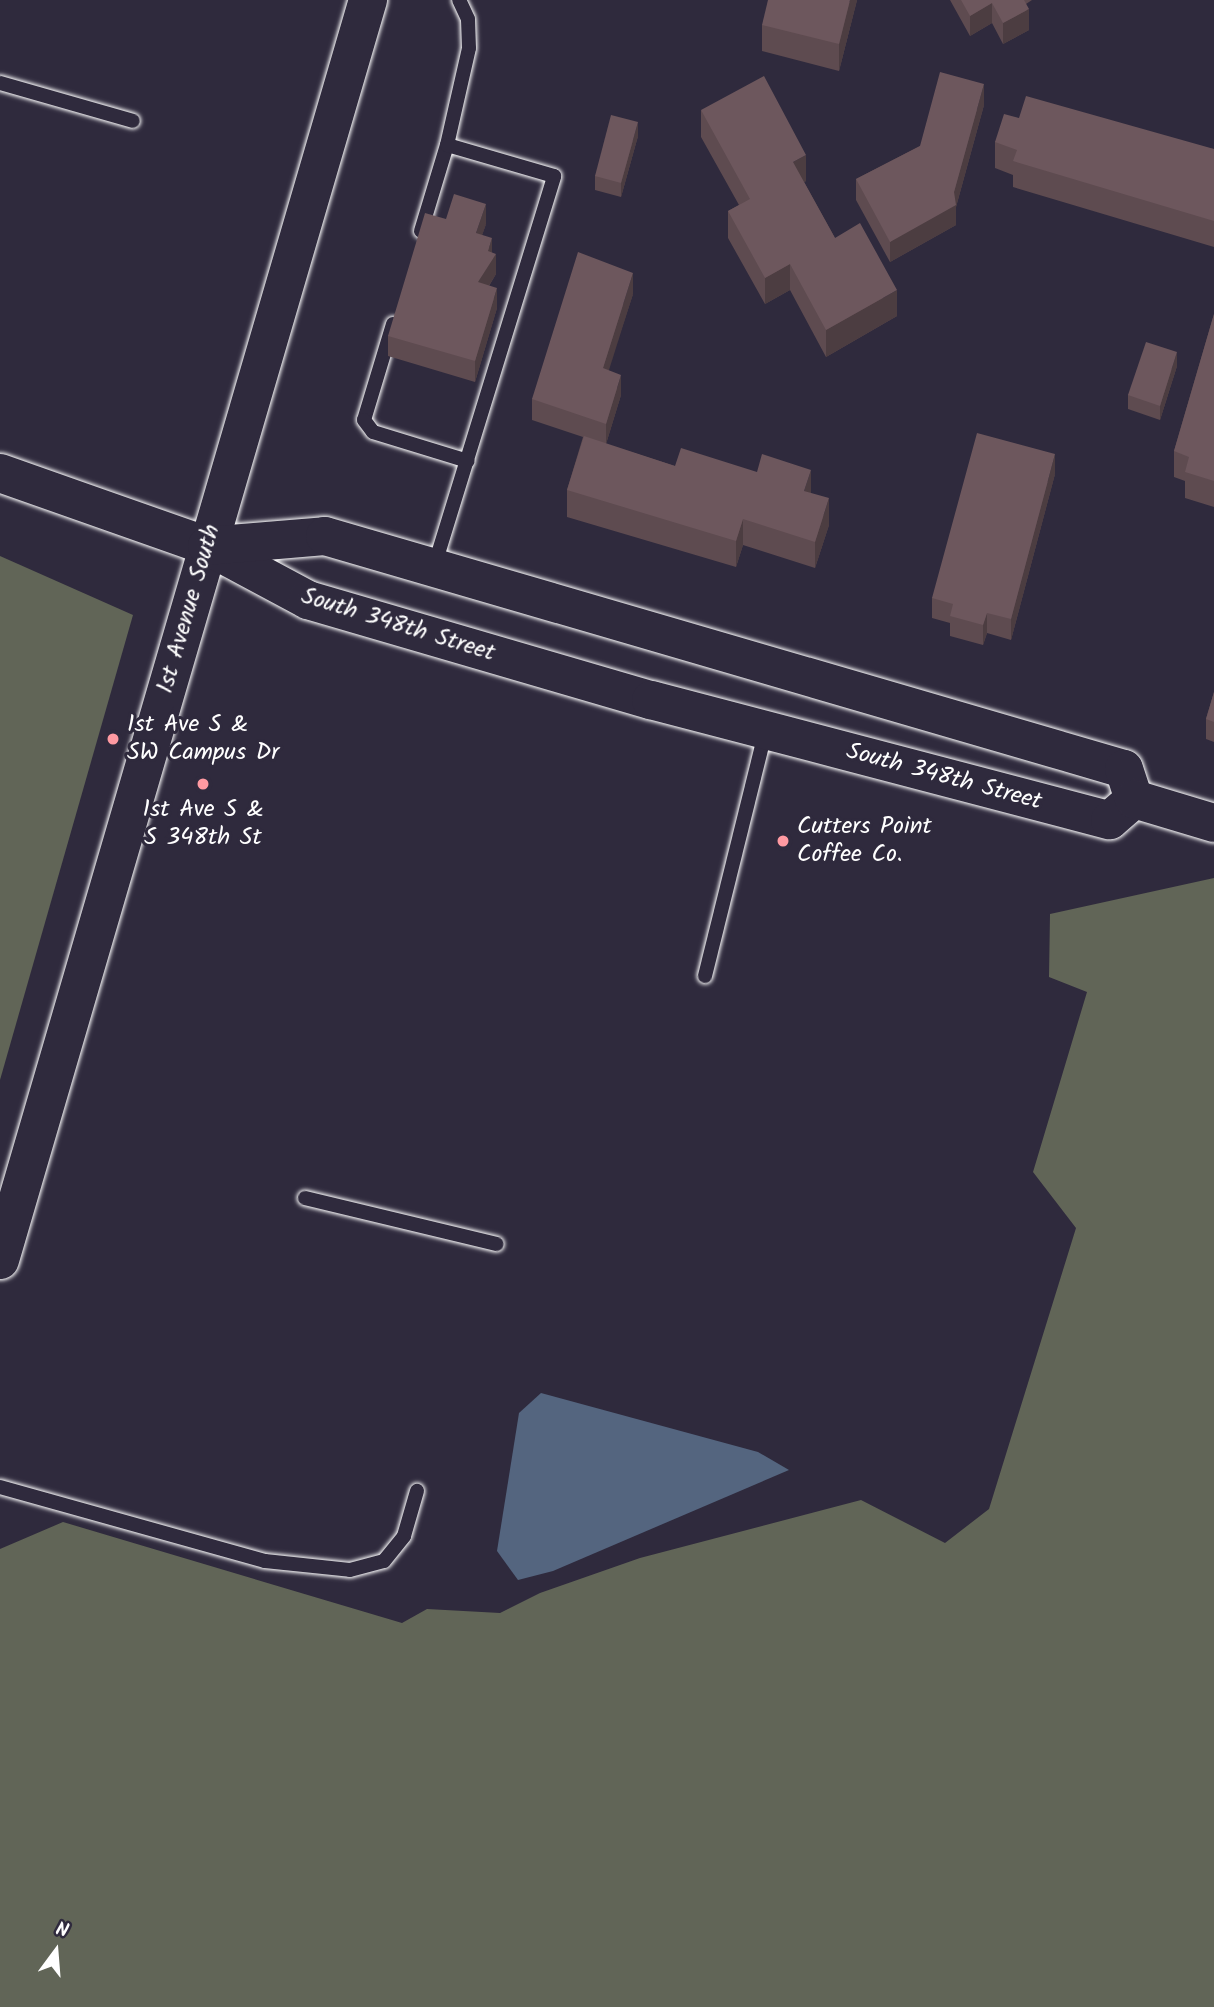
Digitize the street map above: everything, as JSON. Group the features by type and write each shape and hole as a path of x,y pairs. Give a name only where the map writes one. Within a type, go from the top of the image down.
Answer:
{"main road":[{"name":"1st Avenue South","path":"0,1260 368,0"},
{"name":"South 348th Street","path":"0,473 207,546 308,600 765,731 1110,820 1134,799"},
{"path":"207,546 325,536 1124,769 1134,799 1214,823"}],"lane":[{"path":"415,250 447,145 468,48 468,19 459,0"},
{"path":"0,83 133,121"},
{"path":"434,568 554,176 447,145"},
{"path":"400,303 364,420 373,432 468,461"},
{"path":"705,976 765,731"},
{"path":"305,1198 497,1244"},
{"path":"0,1488 265,1561 350,1570 384,1561 404,1536 417,1491"}],"green space":[{"path":"0,556 133,615 0,1080"},
{"path":"1214,878 1214,2007 0,2007 0,1549 63,1522 402,1623 427,1609 500,1613 540,1593 640,1558 861,1500 945,1543 989,1509 1076,1228 1033,1172 1087,992 1049,977 1050,914"}],"water":[{"path":"541,1393 758,1452 789,1470 553,1571 518,1580 497,1551 519,1413"}],"building":[{"path":"768,0 850,0 839,44 762,25"},
{"path":"961,0 1024,0 1029,9 1003,23 992,3 970,16"},
{"path":"940,72 984,84 954,192 956,205 890,242 856,179 920,146"},
{"path":"764,76 806,155 793,162 835,238 860,223 897,290 826,330 790,264 765,278 728,211 750,199 701,110"},
{"path":"1026,96 1214,149 1214,221 1013,161 1017,150 995,142 1004,114 1019,118"},
{"path":"611,115 638,122 621,183 595,176"},
{"path":"454,194 486,204 476,233 492,238 488,251 496,254 478,282 497,288 475,361 388,336 425,213 446,219"},
{"path":"578,252 633,273 603,368 621,375 606,424 532,399"},
{"path":"1214,314 1214,481 1185,472 1189,457 1174,451"},
{"path":"1146,342 1177,352 1160,406 1128,395"},
{"path":"977,433 1055,454 1011,619 987,613 983,625 950,616 953,604 932,598"},
{"path":"584,436 675,466 681,448 757,472 762,454 811,470 804,491 829,498 815,542 743,519 736,541 567,490"},
{"path":"1214,692 1214,722 1206,719"}],"place":[{"name":"1st Ave S & SW Campus Dr","path":"113,739"},
{"name":"1st Ave S & S 348th St","path":"203,784"},
{"name":"Cutters Point Coffee Co.","path":"783,841"}]}
